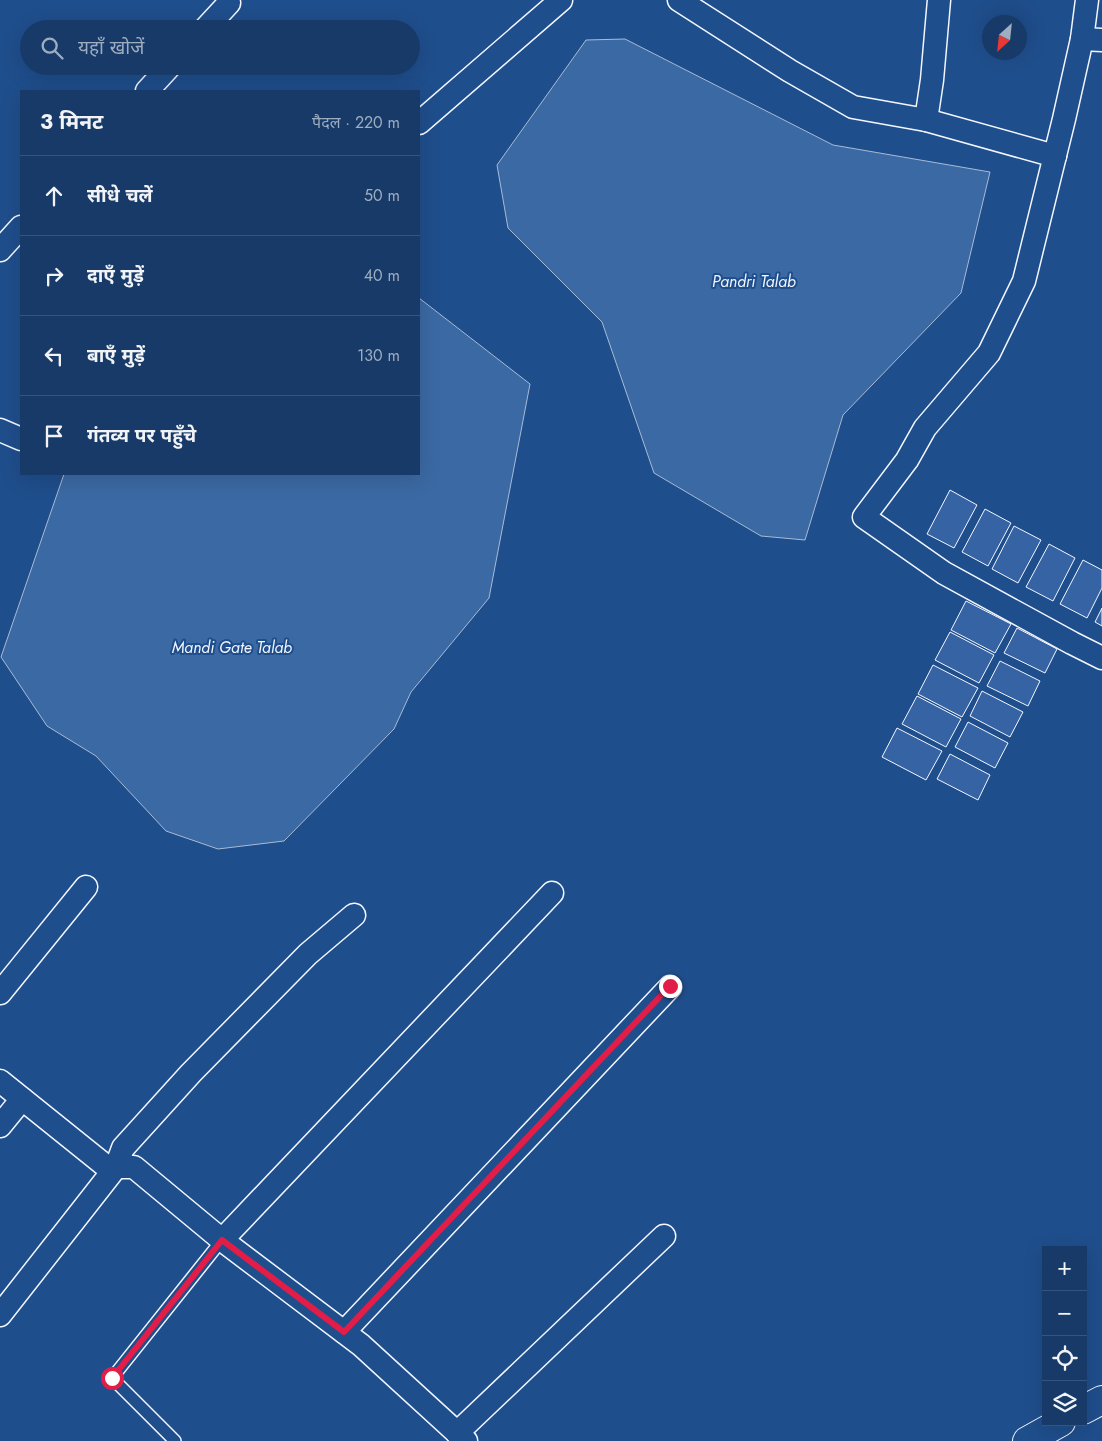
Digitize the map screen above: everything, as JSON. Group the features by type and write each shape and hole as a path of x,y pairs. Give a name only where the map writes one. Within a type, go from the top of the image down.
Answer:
{"street":[{"path":"420,122 561,0"},
{"path":"679,0 790,70 854,107 926,120 1055,156"},
{"path":"926,120 932,80 939,0"},
{"path":"1087,0 1092,40 1055,156 1024,281 989,353 925,428 907,460 864,517 944,573 1072,644 1102,658"},
{"path":"213,20 229,3"},
{"path":"148,90 162,75"},
{"path":"0,250 20,228"},
{"path":"0,430 20,438"},
{"path":"0,993 86,887"},
{"path":"222,1240 552,893"},
{"path":"0,1315 116,1167 124,1148 191,1074 308,954 354,915"},
{"path":"344,1332 670,986"},
{"path":"0,1081 107,1167 134,1167 222,1240 361,1345 462,1437 664,1236"},
{"path":"0,1126 22,1098"},
{"path":"1087,1408 1102,1400"},
{"path":"1027,1441 1054,1426"}],"lane":[{"path":"175,1441 112,1378 222,1240"}],"water":[{"name":"Pandri Talab","path":"625,39 833,145 990,172 961,293 843,415 805,540 761,536 654,473 602,322 508,228 497,165 586,40"},
{"name":"Mandi Gate Talab","path":"420,299 530,384 489,598 411,692 394,729 284,841 218,849 166,831 96,756 47,726 1,657 64,475 420,475"}],"building":[{"path":"950,490 977,505 954,548 927,534"},
{"path":"985,509 1011,523 988,566 962,552"},
{"path":"1014,526 1041,540 1018,583 992,569"},
{"path":"1049,544 1075,558 1053,601 1026,587"},
{"path":"1083,560 1102,570 1102,588 1087,618 1060,604"},
{"path":"966,601 1011,624 995,653 951,630"},
{"path":"1102,608 1102,626 1095,622"},
{"path":"1017,628 1057,649 1045,673 1004,653"},
{"path":"950,632 994,655 979,683 935,660"},
{"path":"1000,661 1040,681 1028,706 987,686"},
{"path":"933,665 978,688 962,717 918,694"},
{"path":"982,691 1023,712 1010,737 970,716"},
{"path":"917,696 961,719 946,747 902,724"},
{"path":"968,722 1008,743 995,768 955,747"},
{"path":"897,728 942,751 926,780 882,757"},
{"path":"950,754 990,775 978,800 937,779"}],"route":[{"path":"112,1378 222,1240 344,1332 670,986"}]}
